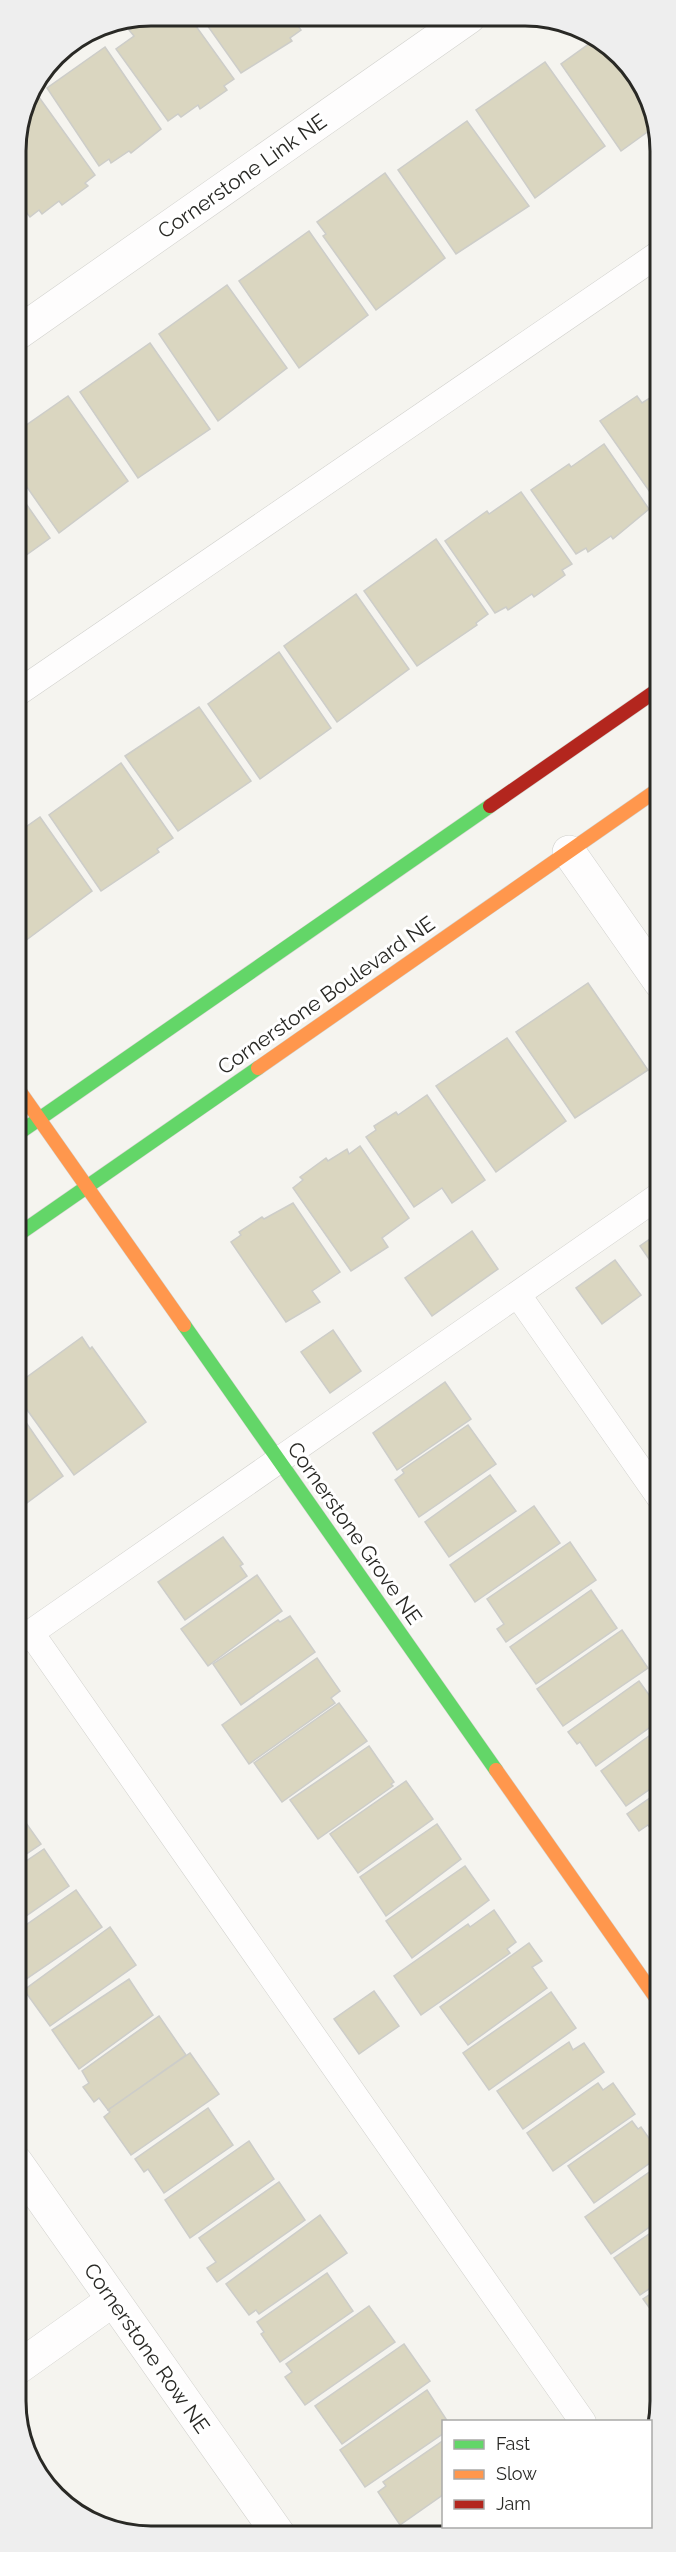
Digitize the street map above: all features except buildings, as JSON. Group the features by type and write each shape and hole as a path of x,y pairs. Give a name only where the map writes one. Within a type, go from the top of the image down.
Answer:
{"street":[{"name":"Cornerstone Link NE","path":"26,327 456,26"},
{"path":"26,1128 651,694"},
{"name":"Cornerstone Boulevard NE","path":"26,1229 651,795"},
{"path":"569,852 651,969"},
{"name":"Cornerstone Grove NE","path":"26,1100 650,1990"},
{"name":"Cornerstone Row NE","path":"26,2176 273,2526"},
{"path":"26,2362 113,2300"}],"lane":[{"path":"26,686 651,259"},
{"path":"26,1636 651,1202"},
{"path":"518,1295 650,1484"},
{"path":"26,1642 582,2420"}],"traffic: fast":[{"path":"26,1128 490,806"},
{"path":"26,1229 258,1068"},
{"path":"184,1325 496,1770"}],"traffic: slow":[{"path":"258,1068 651,794"},
{"path":"26,1100 184,1325"},
{"path":"496,1770 650,1990"}],"traffic: jam":[{"path":"490,806 651,694"}]}
